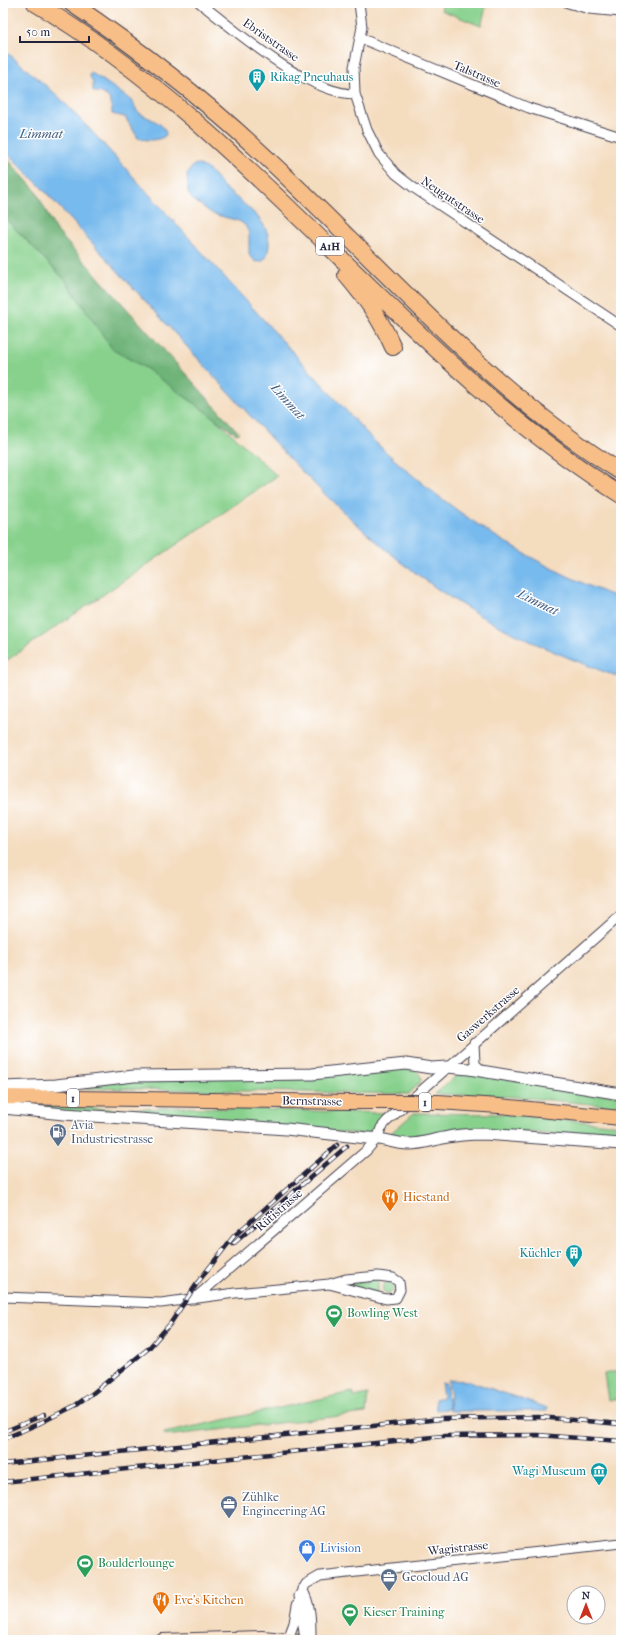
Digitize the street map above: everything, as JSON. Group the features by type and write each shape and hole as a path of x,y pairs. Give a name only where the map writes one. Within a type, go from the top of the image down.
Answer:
{"highway":[{"name":"A1H","path":"35,3 99,45 159,90 221,142 466,378 549,446 621,495"},
{"name":"A1H","path":"70,3 109,29 186,86 257,149 420,309 485,368 550,423 621,472"},
{"path":"295,212 370,304 383,325 393,347"}],"main road":[{"name":"Bernstrasse","path":"3,1097 438,1102 499,1106 621,1118"},
{"path":"162,1640 262,1637 291,1639"}],"street":[{"name":"Ebriststrasse","path":"200,3 276,61 327,88 346,94 355,94"},
{"path":"359,3 362,27 360,38"},
{"path":"568,3 589,9 621,12"},
{"name":"Neugutstrasse","path":"360,38 356,50 354,67 355,94 367,130 379,154 396,174 414,188 621,326"},
{"name":"Talstrasse","path":"360,38 545,114 621,137"},
{"name":"Gaswerkstrasse","path":"378,1137 381,1128 387,1121 621,915"},
{"path":"474,1043 475,1064 485,1073"},
{"path":"3,1086 56,1085 134,1076 312,1074 406,1064 431,1068 447,1067 566,1084 621,1094"},
{"path":"3,1108 64,1114 286,1129 367,1138 378,1137 398,1143 410,1144 465,1135 490,1134 621,1144"},
{"name":"Rütistrasse","path":"194,1299 367,1150 378,1137"},
{"path":"3,1297 154,1303 329,1284 346,1279 378,1276 396,1279 400,1287 396,1298 390,1299 329,1284"},
{"name":"Wagistrasse","path":"301,1592 313,1578 333,1573 621,1543"},
{"path":"291,1639 301,1592"},
{"path":"301,1592 305,1640"},
{"path":"301,1592 308,1599 312,1637 310,1640"}],"green space":[{"path":"443,3 487,3 481,26 441,10"},
{"path":"3,154 36,191 55,229 239,433 236,434 147,369 113,350 65,280 3,216"},
{"path":"3,216 65,280 277,476 3,663"},
{"path":"400,1068 417,1071 421,1077 421,1081 409,1094 83,1088 83,1086 122,1081"},
{"path":"461,1072 463,1073 461,1075 467,1073 621,1096 621,1107 518,1097 435,1094"},
{"path":"16,1104 125,1110 179,1107 385,1113 371,1132 364,1134 55,1111"},
{"path":"414,1113 501,1114 621,1125 621,1140 514,1131 414,1140 396,1138 394,1134 392,1135 391,1133"},
{"path":"378,1280 378,1293 346,1284 346,1283"},
{"path":"388,1282 392,1284 394,1288 392,1292 388,1294 384,1292 382,1288 384,1284"},
{"path":"619,1371 621,1398 608,1400 604,1374"},
{"path":"352,1392 354,1397 368,1394 366,1413 165,1436 164,1433"}],"water":[{"name":"Limmat","path":"3,49 58,96 372,439 400,465 458,511 520,551 552,568 621,599 621,678 527,640 460,604 398,560 341,510 287,456 40,186 3,149"},
{"path":"91,73 133,102 137,111 141,114 159,123 165,130 166,135 153,140 138,138 125,117 112,114 111,102 108,97 102,93 93,91 93,82 89,75"},
{"path":"196,164 206,168 226,189 257,216 263,224 267,232 269,242 266,258 261,262 256,262 249,255 249,233 245,225 239,221 213,214 192,199 188,193 187,174"},
{"path":"448,1380 469,1381 547,1408 547,1411 450,1411 449,1398 451,1397"},
{"path":"441,1383 446,1383 449,1409 436,1410 435,1399 443,1397"}],"railway":[{"path":"3,1439 74,1406 93,1393 149,1348 170,1324 198,1282 234,1236 337,1145"},
{"path":"233,1244 347,1146"},
{"path":"3,1432 44,1415"},
{"path":"3,1464 441,1419 538,1417 621,1424"},
{"path":"3,1482 443,1436 537,1435 621,1441"}],"place":[{"name":"Rikag Pneuhaus","path":"257,92"},
{"name":"Avia Industriestrasse","path":"58,1147"},
{"name":"Hiestand","path":"390,1212"},
{"name":"Küchler","path":"574,1268"},
{"name":"Bowling West","path":"334,1328"},
{"name":"Wagi Museum","path":"599,1486"},
{"name":"Zühlke Engineering AG","path":"229,1519"},
{"name":"Livision","path":"307,1563"},
{"name":"Boulderlounge","path":"85,1578"},
{"name":"Geocloud AG","path":"389,1592"},
{"name":"Eve's Kitchen","path":"161,1615"},
{"name":"Kieser Training","path":"350,1627"}]}
